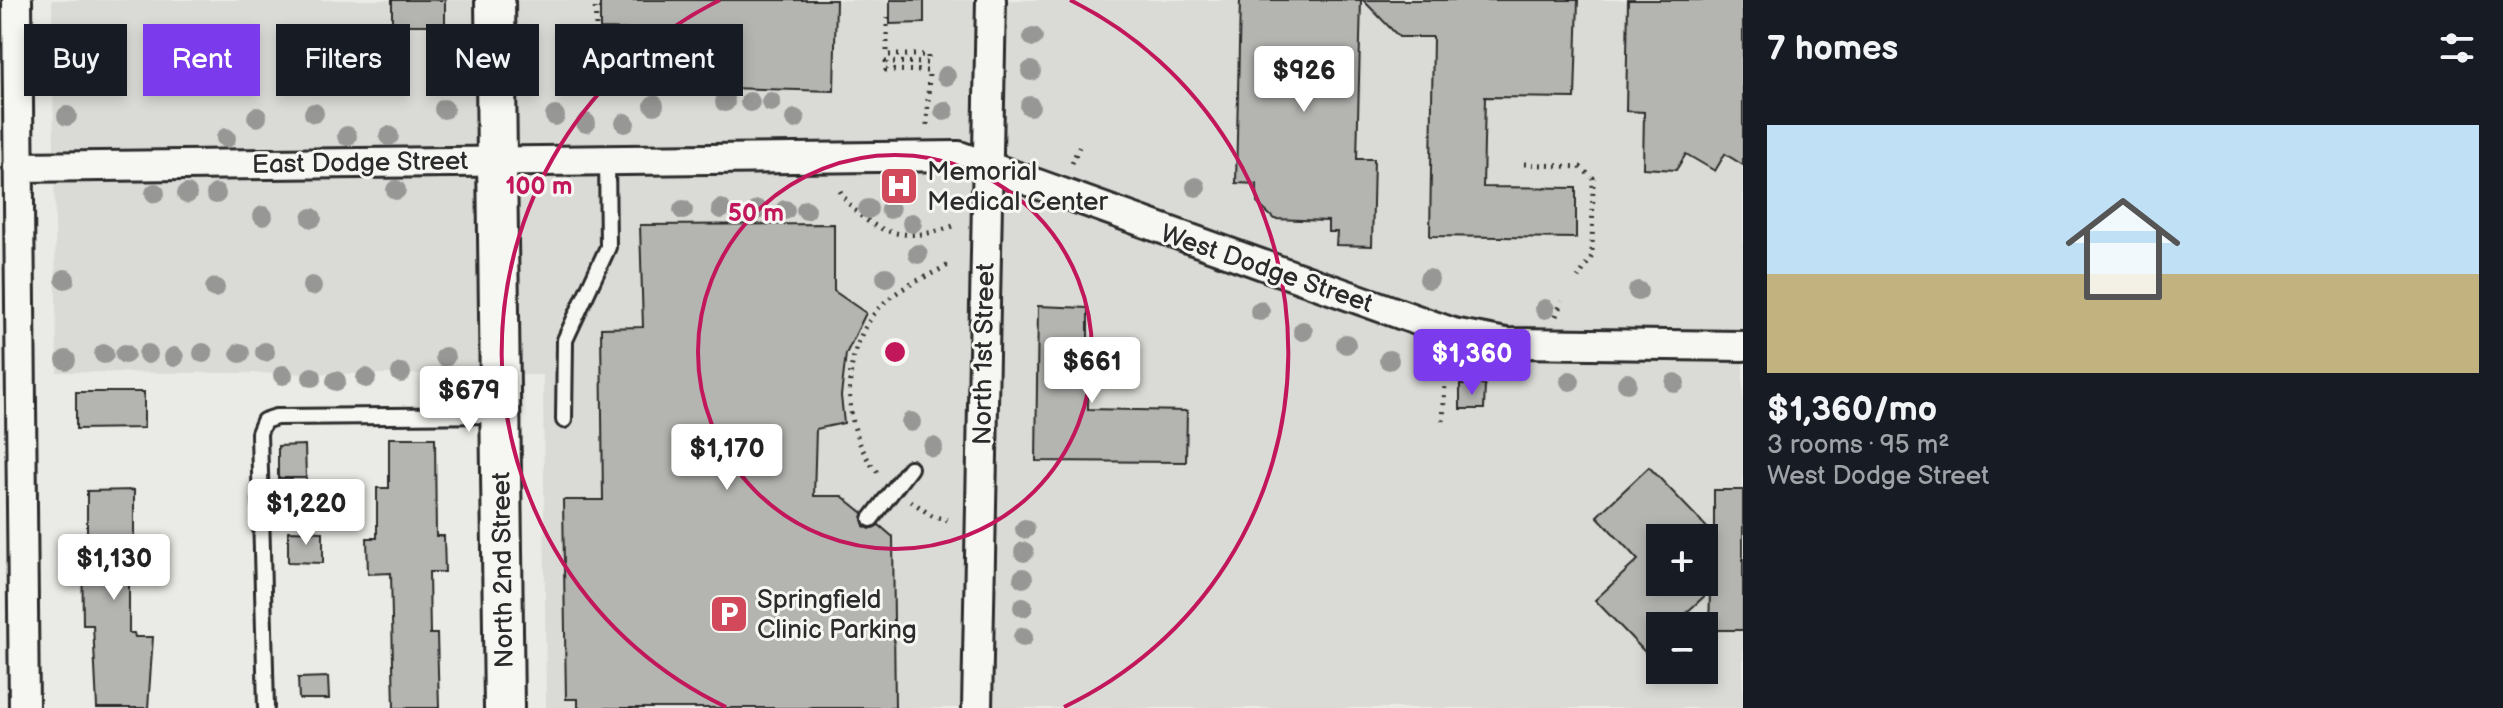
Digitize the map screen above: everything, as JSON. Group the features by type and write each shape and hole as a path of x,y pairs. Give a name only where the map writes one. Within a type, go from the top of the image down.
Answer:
{"main road":[{"name":"North 2nd Street","path":"495,0 504,708"}],"street":[{"path":"17,0 18,167 9,344 24,708"},
{"name":"North 1st Street","path":"977,708 991,0"},
{"name":"East Dodge Street","path":"18,167 959,156 987,167"},
{"name":"West Dodge Street","path":"987,167 1453,333 1506,343 1743,346"}],"lane":[{"path":"564,420 565,340 608,247 607,159"},
{"path":"266,708 259,433 264,421 276,417 500,415"},
{"path":"871,519 910,468"}],"path":[{"path":"595,0 596,24"},
{"path":"887,17 887,55 928,55 928,63 886,62 886,70 929,71 927,126"},
{"path":"1072,163 1079,147"},
{"path":"1524,164 1580,167 1593,178 1592,256 1578,278"},
{"path":"840,191 858,216 885,232 920,236 953,226"},
{"path":"877,472 866,459 850,411 850,373 860,340 880,306 898,292 952,263"},
{"path":"1556,316 1562,301"},
{"path":"1443,421 1446,365"},
{"path":"911,501 932,516 947,520"}],"shaded area":[{"name":"Memorial Medical Center","path":"52,0 1743,0 1743,708 546,708 543,375 57,372 53,96 127,96 127,24 52,24"}],"building":[{"path":"392,0 445,0 445,24 392,24"},
{"path":"600,0 836,0 834,91 743,88 743,24 600,24"},
{"path":"890,0 924,0 924,23 890,24"},
{"path":"1240,0 1361,0 1357,159 1374,159 1372,246 1336,245 1337,232 1328,232 1328,221 1274,219 1257,203 1257,184 1236,183"},
{"path":"1363,0 1578,0 1575,98 1485,97 1483,187 1576,188 1576,238 1430,236 1433,37 1399,37"},
{"path":"1628,0 1743,0 1743,165 1725,154 1715,171 1686,154 1676,170 1643,168 1644,112 1626,111"},
{"path":"834,224 834,291 866,313 846,354 841,396 844,423 816,429 814,496 842,496 863,513 864,526 870,529 879,525 893,537 895,708 578,708 578,699 566,699 563,500 603,500 601,328 643,327 640,225"},
{"path":"1038,306 1088,308 1088,409 1187,411 1186,462 1036,461"},
{"path":"1460,385 1485,385 1484,409 1460,409"},
{"path":"76,392 144,392 144,428 76,429"},
{"path":"389,438 435,438 436,536 444,536 445,572 429,572 430,634 437,634 439,708 394,708 391,573 368,574 367,538 377,538 377,488 389,488"},
{"path":"305,445 306,478 278,478 278,446"},
{"path":"1649,467 1703,524 1646,524 1646,596 1705,596 1687,612 1646,612 1645,652 1595,600 1638,560 1597,516"},
{"path":"134,490 134,580 129,580 129,633 134,633 135,637 153,637 148,708 97,708 93,625 83,625 82,537 87,537 87,491"},
{"path":"1714,490 1743,490 1743,630 1718,630 1718,612 1709,612 1710,596 1718,596 1718,524 1714,524"},
{"path":"288,531 323,532 323,563 288,562"},
{"path":"328,677 329,699 299,699 298,678"}],"place":[{"name":"Memorial Medical Center","path":"899,186"},
{"name":"Springfield Clinic Parking","path":"729,614"}]}
